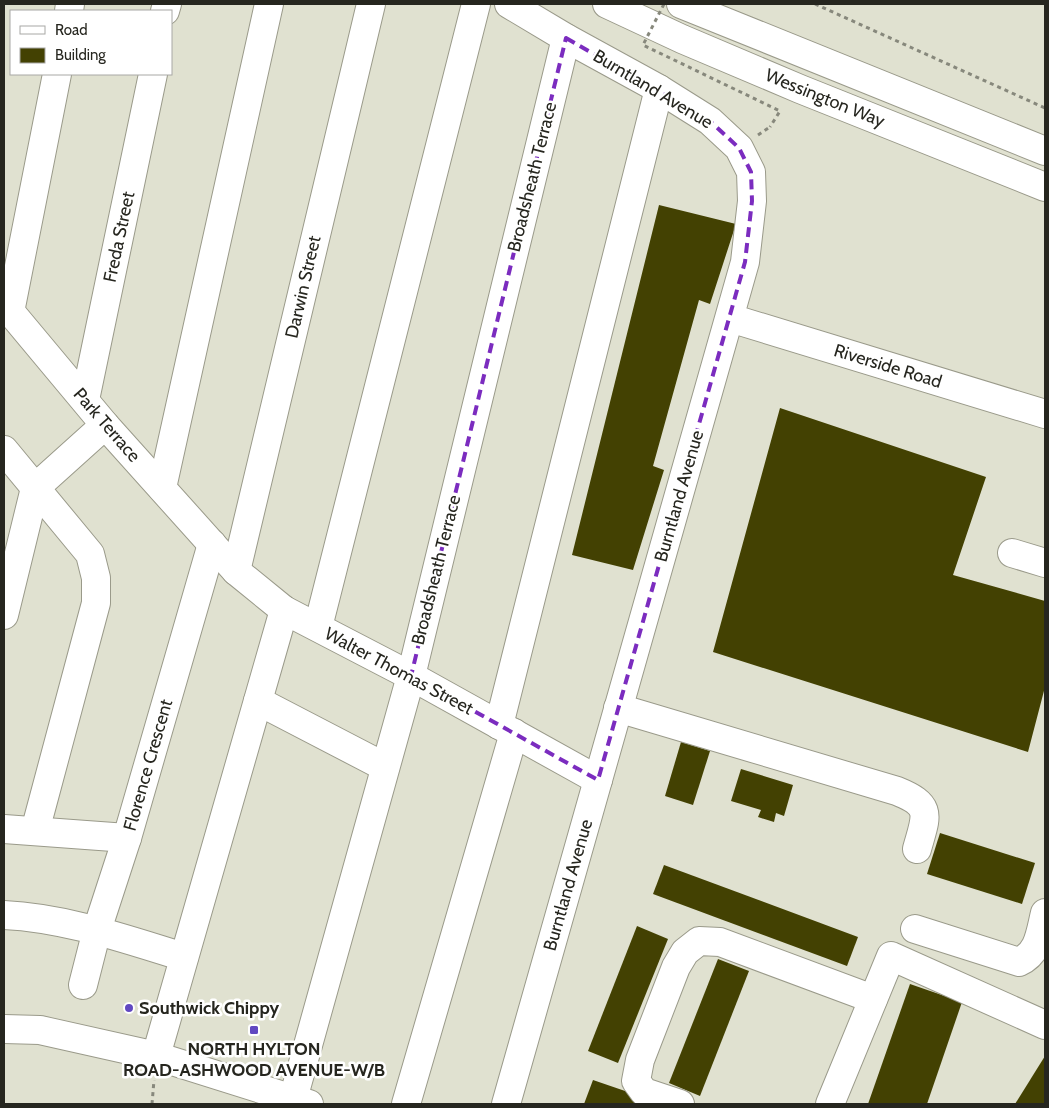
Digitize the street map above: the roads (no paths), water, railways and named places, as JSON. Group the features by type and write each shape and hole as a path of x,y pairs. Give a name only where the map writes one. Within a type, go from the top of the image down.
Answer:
{"street":[{"path":"162,488 269,4"},
{"name":"Darwin Street","path":"236,571 371,4"},
{"path":"318,627 476,4"},
{"name":"Burntland Avenue","path":"506,1104 730,318 745,262 752,201 751,172 739,148 710,121 659,89 509,4"},
{"name":"Wessington Way","path":"607,4 682,39 1045,187"},
{"name":"Wessington Way","path":"696,7 1045,151"},
{"name":"Broadsheath Terrace","path":"301,1102 385,767 411,676 566,38"},
{"path":"7,308 57,75"},
{"name":"Freda Street","path":"85,400 153,75"},
{"path":"406,1104 506,729 659,89"},
{"name":"Park Terrace","path":"7,308 104,425 212,544"},
{"name":"Riverside Road","path":"730,318 1045,414"},
{"path":"4,616 34,488 104,425"},
{"path":"4,450 90,554 96,578 96,603 35,831"},
{"name":"Walter Thomas Street","path":"212,544 236,571 284,610 411,676 598,780"},
{"name":"Florence Crescent","path":"83,985 97,930 127,838 212,544"},
{"path":"1012,553 1045,564"},
{"path":"156,1056 284,610"},
{"path":"258,701 385,767"},
{"path":"618,708 897,790 913,797 922,806 925,817 917,849"},
{"path":"4,829 127,838"},
{"path":"915,929 1019,962 1029,958 1035,950 1045,913"},
{"path":"4,915 32,917 97,930 184,957"},
{"path":"680,1104 644,1092 636,1081 640,1060 676,967 685,952 699,941 720,942 873,999"},
{"path":"830,1104 891,956 1045,1025"},
{"path":"4,1029 40,1030 156,1056 301,1102"}],"place":[{"name":"Southwick Chippy","path":"129,1008"},
{"name":"NORTH HYLTON ROAD-ASHWOOD AVENUE-W/B","path":"254,1030"}]}
